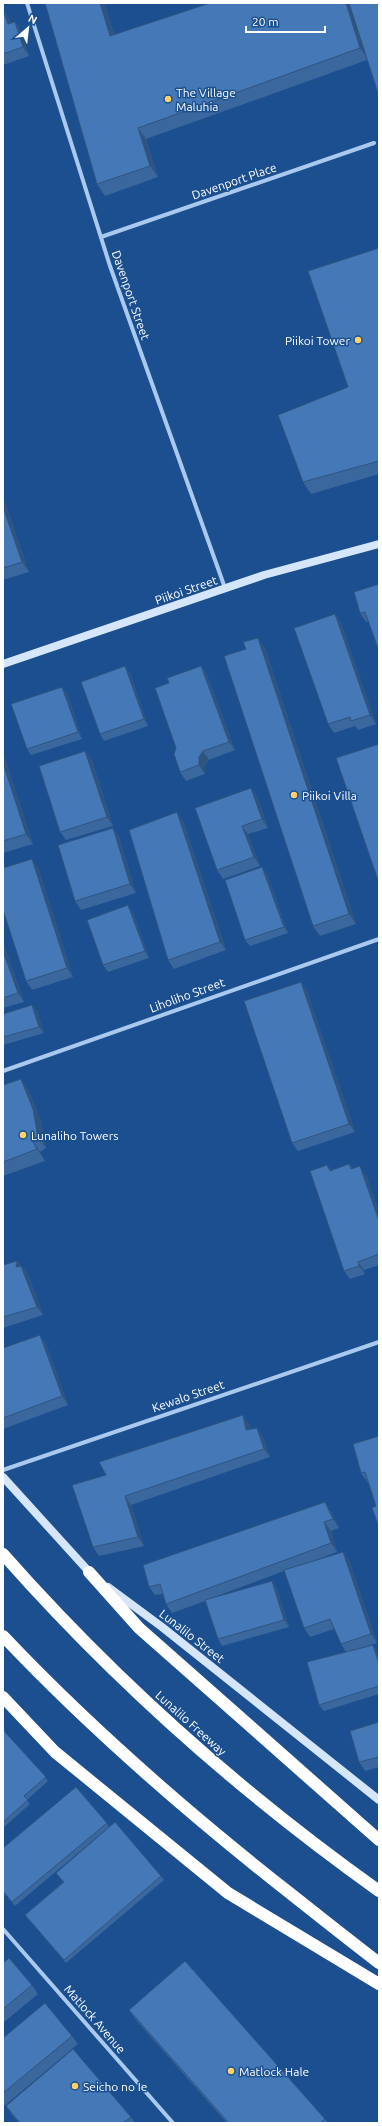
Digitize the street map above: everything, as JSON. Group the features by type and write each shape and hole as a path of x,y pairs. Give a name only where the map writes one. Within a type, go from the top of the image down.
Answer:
{"highway":[{"name":"Lunalilo Freeway","path":"3,1554 92,1649 187,1741 306,1838 379,1891"},
{"path":"89,1572 139,1628 379,1840"},
{"path":"3,1636 33,1668 127,1758 228,1844 379,1963"},
{"path":"3,1696 55,1752 228,1892 379,1984"}],"main road":[{"name":"Piikoi Street","path":"3,664 225,590 264,575 379,544"},
{"name":"Lunalilo Street","path":"3,1477 89,1572 162,1627 379,1800"}],"street":[{"name":"Davenport Street","path":"27,3 101,237 225,590"},
{"name":"Davenport Place","path":"101,237 374,143"},
{"name":"Liholiho Street","path":"3,1072 379,938"},
{"name":"Kewalo Street","path":"3,1470 379,1342"},
{"name":"Matlock Avenue","path":"3,1929 173,2123"}],"building":[{"name":"The Village Maluhia","path":"45,3 100,3 110,36 210,3 346,3 360,48 138,128 150,166 97,184"},
{"path":"349,3 379,3 379,96"},
{"path":"3,10 8,24 15,22 23,47 3,54"},
{"name":"Piikoi Tower","path":"379,248 379,461 303,482 278,415 348,387 308,271"},
{"path":"3,507 22,562 3,568"},
{"path":"379,584 379,651 365,612 360,613 354,592"},
{"path":"335,614 370,715 351,721 350,717 328,724 294,628"},
{"name":"Piikoi Villa","path":"258,638 349,914 313,926 224,656 246,649 243,642"},
{"path":"125,666 144,719 100,734 81,682"},
{"path":"201,666 229,742 203,751 199,757 199,765 180,772 174,754 176,748 155,688 169,683 167,678"},
{"path":"62,687 78,732 27,749 11,704"},
{"path":"379,744 379,883 336,758"},
{"path":"85,751 107,817 60,832 39,766"},
{"path":"3,763 26,834 3,841"},
{"path":"251,788 262,819 242,826 254,857 217,870 195,808"},
{"path":"177,812 220,942 168,960 129,830"},
{"path":"113,828 130,884 75,901 58,845"},
{"path":"32,859 67,968 26,981 3,910 3,868"},
{"path":"262,867 284,927 245,940 225,880"},
{"path":"128,905 145,951 103,965 87,920"},
{"path":"3,951 18,993 3,998"},
{"path":"301,982 349,1124 292,1143 244,1001"},
{"path":"32,1005 39,1027 3,1037 3,1014"},
{"name":"Lunaliho Towers","path":"21,1079 33,1109 38,1137 32,1140 37,1149 3,1162 3,1085"},
{"path":"349,1164 351,1169 360,1166 379,1221 379,1254 358,1262 359,1266 344,1271 310,1171 327,1165 330,1171"},
{"path":"17,1261 16,1267 21,1266 37,1307 3,1317 3,1265"},
{"path":"40,1335 62,1396 3,1418 3,1348"},
{"path":"243,1415 246,1430 257,1428 264,1449 125,1496 138,1537 93,1547 72,1485 106,1475 99,1462"},
{"path":"379,1436 379,1527 372,1508 376,1506 365,1472 361,1473 353,1444"},
{"path":"325,1502 333,1519 324,1522 331,1543 166,1604 160,1584 149,1587 143,1565"},
{"path":"343,1552 371,1634 341,1644 330,1619 304,1628 284,1570"},
{"path":"272,1581 284,1620 218,1639 205,1600"},
{"path":"373,1645 379,1664 379,1686 319,1705 307,1662"},
{"path":"379,1722 379,1757 359,1762 350,1731"},
{"path":"3,1730 46,1777 24,1796 28,1800 3,1822"},
{"path":"76,1787 107,1823 12,1902 3,1891 3,1848"},
{"path":"115,1822 161,1876 64,1960 25,1915 64,1882 56,1873"},
{"path":"9,1958 32,1985 3,2009 3,1963"},
{"name":"Matlock Hale","path":"185,1961 325,2119 320,2123 229,2123 129,2010"},
{"path":"45,2003 72,2036 3,2093 3,2038"},
{"name":"Seicho no Ie","path":"73,2049 131,2117 123,2123 20,2123 6,2106"}],"place":[{"name":"The Village Maluhia","path":"168,99"},
{"name":"Piikoi Tower","path":"358,340"},
{"name":"Piikoi Villa","path":"294,795"},
{"name":"Lunaliho Towers","path":"23,1135"},
{"name":"Matlock Hale","path":"231,2071"},
{"name":"Seicho no Ie","path":"75,2086"}]}
